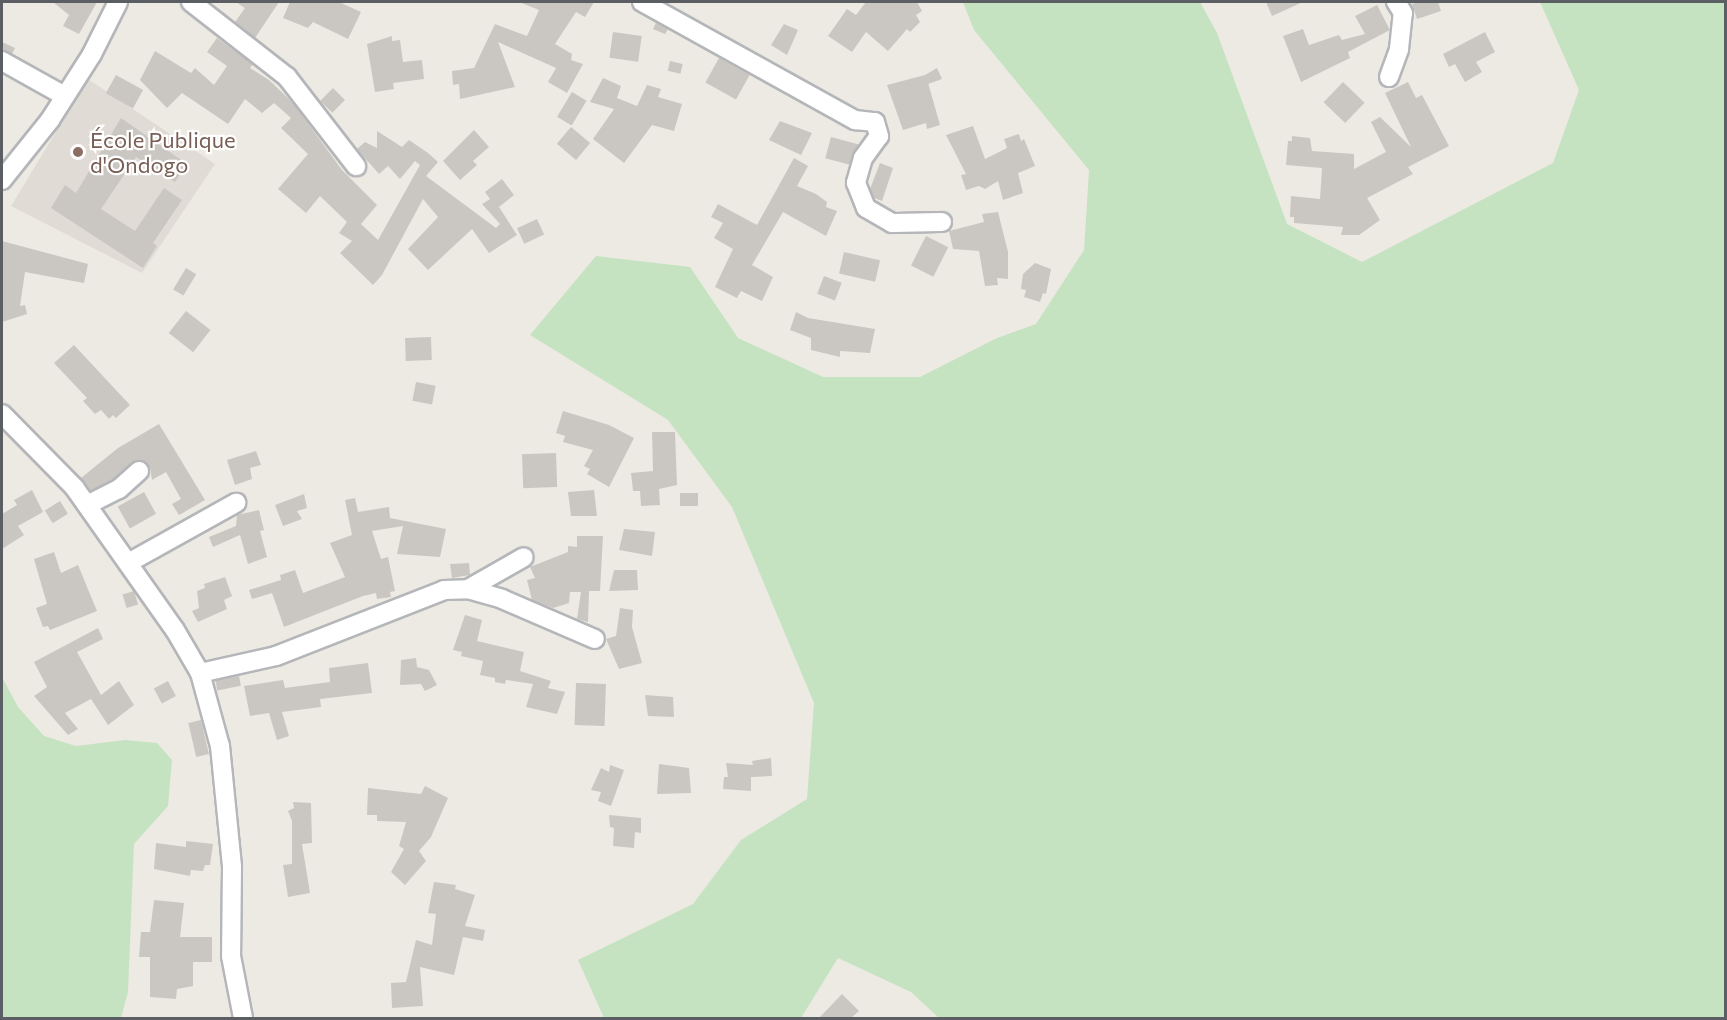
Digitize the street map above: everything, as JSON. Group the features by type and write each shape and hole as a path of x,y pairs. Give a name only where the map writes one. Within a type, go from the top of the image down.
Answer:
{"street":[{"path":"2,180 37,139 65,96 118,2"},
{"path":"191,2 287,77 356,166"},
{"path":"642,2 855,120 875,122 879,136 863,158 856,183 866,208 892,223 942,222"},
{"path":"1389,77 1399,49 1403,13 1396,2"},
{"path":"2,61 65,96"},
{"path":"2,414 87,506 128,563 200,673 220,746 232,867 231,956 243,1018"},
{"path":"87,506 119,489 139,471"},
{"path":"128,563 236,503"},
{"path":"468,590 524,557"},
{"path":"200,673 276,656 444,590 468,590 502,598 595,639"}],"shaded area":[{"path":"88,79 215,164 142,273 11,206"}],"green space":[{"path":"963,2 1200,2 1217,33 1287,224 1362,262 1553,163 1579,90 1540,2 1725,2 1725,1018 939,1018 911,992 838,958 801,1018 604,1018 578,960 693,904 741,840 807,799 814,703 732,507 668,420 530,335 596,256 690,267 738,338 823,377 920,377 997,338 1036,324 1084,250 1089,170 974,30"},
{"path":"2,677 18,707 44,736 76,746 125,740 157,743 172,760 168,806 134,844 128,992 121,1018 2,1018"}],"building":[{"path":"53,2 97,2 79,34 63,26 69,15"},
{"path":"236,2 279,2 255,38 235,22 245,8"},
{"path":"290,2 339,2 361,12 348,39 313,22 308,28 283,18"},
{"path":"519,2 594,2 585,17 576,12 555,44 572,54 571,60 583,64 567,93 548,82 556,68 498,42 515,87 460,99 459,84 453,85 452,71 474,68 495,24 527,36 539,10"},
{"path":"866,2 917,2 922,11 916,15 920,22 910,32 907,29 888,51 866,32 852,52 828,36 847,9 856,15"},
{"path":"1266,2 1303,2 1272,16"},
{"path":"1438,2 1441,11 1417,19 1412,4"},
{"path":"1377,5 1390,30 1348,52 1350,58 1301,82 1283,36 1303,29 1309,45 1339,35 1342,40 1365,34 1355,16"},
{"path":"656,23 668,29 665,34 653,29"},
{"path":"784,24 798,30 787,55 771,45"},
{"path":"613,32 642,36 638,62 609,58"},
{"path":"1485,32 1495,52 1476,62 1482,72 1465,82 1455,64 1449,67 1443,54"},
{"path":"392,36 392,41 400,40 403,62 422,60 424,79 393,83 394,89 375,92 367,44"},
{"path":"217,38 253,64 250,68 269,80 293,103 342,170 377,205 361,224 378,240 420,165 415,161 400,179 388,166 379,174 357,149 365,142 377,148 377,131 402,147 409,140 428,153 438,162 426,176 496,228 500,224 482,204 490,199 485,192 502,179 514,195 499,207 517,235 489,253 472,229 428,270 408,249 438,217 423,199 382,275 373,285 340,253 352,241 339,233 347,222 320,196 306,213 278,189 308,154 281,128 291,118 274,103 262,113 245,99 228,124 182,93 167,108 140,80 155,51 191,73 195,68 214,85 227,66 207,52"},
{"path":"2,42 15,48 12,54 2,50"},
{"path":"719,58 750,75 736,99 705,82"},
{"path":"670,61 683,64 680,74 668,71"},
{"path":"937,68 942,79 928,84 940,125 927,129 926,123 903,130 887,85 925,75"},
{"path":"116,75 143,90 133,108 106,93"},
{"path":"603,78 621,86 617,98 637,106 647,85 661,89 658,97 682,104 674,131 652,125 624,163 593,139 614,109 590,102"},
{"path":"1343,82 1365,103 1345,123 1324,102"},
{"path":"1408,82 1416,98 1422,95 1449,146 1408,167 1413,174 1367,198 1380,220 1359,235 1341,235 1343,227 1294,223 1294,217 1290,217 1291,196 1320,199 1322,168 1286,165 1288,141 1292,141 1292,136 1310,138 1312,151 1354,154 1354,169 1386,152 1371,122 1380,117 1411,147 1385,93"},
{"path":"333,88 345,100 332,113 320,101"},
{"path":"572,92 587,101 572,126 557,117"},
{"path":"121,118 187,164 175,182 136,157 101,209 135,231 164,188 182,200 153,243 157,246 143,268 51,208 65,185 76,193"},
{"path":"780,121 812,133 801,155 769,140"},
{"path":"973,126 985,159 1007,148 1004,139 1019,134 1021,141 1024,139 1035,166 1018,173 1023,193 1003,200 998,181 985,189 979,186 966,190 961,175 966,174 946,135"},
{"path":"571,127 590,143 576,160 557,144"},
{"path":"474,130 489,147 473,161 477,165 460,180 443,161"},
{"path":"831,137 858,144 852,165 825,158"},
{"path":"794,158 808,166 797,186 816,194 827,202 826,207 837,211 826,236 783,212 752,265 773,277 762,301 741,291 737,298 715,287 733,249 714,238 723,223 711,217 718,204 757,225"},
{"path":"880,163 893,168 882,201 874,198 870,189"},
{"path":"998,212 1008,252 1008,279 997,278 998,285 985,286 979,251 953,249 949,231 984,222 982,214"},
{"path":"537,219 544,234 524,244 517,228"},
{"path":"926,236 948,247 933,277 911,265"},
{"path":"2,241 88,264 84,283 25,272 20,306 25,305 27,314 2,322"},
{"path":"844,252 880,260 875,282 839,273"},
{"path":"1035,263 1051,269 1046,294 1043,293 1040,302 1024,297 1026,290 1021,289 1023,274"},
{"path":"186,268 196,274 183,296 173,289"},
{"path":"824,276 842,283 835,301 817,294"},
{"path":"186,311 210,330 193,352 169,333"},
{"path":"796,312 808,318 875,329 870,353 840,351 840,357 811,350 811,338 790,330"},
{"path":"431,337 432,360 406,361 405,338"},
{"path":"74,345 130,405 116,418 113,415 109,419 101,410 95,414 83,401 87,398 54,363"},
{"path":"416,382 436,386 432,404 412,401"},
{"path":"563,411 609,425 634,438 609,487 587,474 590,469 584,466 593,450 563,442 565,436 556,433"},
{"path":"159,424 205,500 179,515 172,504 181,499 166,472 152,480 150,468 142,460 132,462 113,480 91,491 81,478 118,448"},
{"path":"652,432 675,432 677,485 659,489 660,505 641,506 640,491 633,491 631,473 653,471"},
{"path":"256,451 261,465 250,468 252,479 235,485 227,460"},
{"path":"556,453 557,487 523,488 522,454"},
{"path":"32,490 43,512 18,526 24,535 2,549 2,514 17,505 14,500"},
{"path":"594,490 597,516 571,516 568,492"},
{"path":"144,492 156,514 130,528 118,507"},
{"path":"680,493 698,493 698,506 680,506"},
{"path":"304,494 307,508 297,511 302,519 283,526 275,505"},
{"path":"355,498 358,512 389,507 390,518 446,529 440,557 397,554 403,526 372,531 381,559 388,557 395,591 390,592 391,597 377,599 376,593 363,596 284,627 272,593 252,599 249,590 281,580 280,575 295,570 303,593 345,577 330,543 352,535 345,500"},
{"path":"60,501 68,514 53,523 45,511"},
{"path":"259,510 264,530 260,531 267,557 248,564 240,535 213,547 209,537 236,526 237,515"},
{"path":"624,529 655,532 652,556 619,550"},
{"path":"577,536 603,536 600,591 589,591 588,622 577,619 581,592 570,592 569,603 553,608 532,600 527,580 535,578 530,567 568,552 568,546 577,547"},
{"path":"54,552 61,573 78,565 97,611 50,630 48,626 43,627 36,608 47,604 34,559"},
{"path":"469,563 470,575 452,578 450,564"},
{"path":"614,570 637,570 638,590 609,591"},
{"path":"225,577 232,596 224,600 227,609 198,622 192,611 199,608 197,591 205,588 204,584"},
{"path":"134,591 138,604 127,608 123,595"},
{"path":"620,608 633,610 632,627 642,663 619,669 606,639 616,636"},
{"path":"465,615 482,620 477,641 524,652 520,671 551,681 548,688 565,692 557,714 526,707 533,684 506,680 505,684 495,682 495,678 480,675 483,661 461,656 462,652 453,650"},
{"path":"98,628 103,639 77,652 101,695 119,681 134,705 108,725 91,699 65,713 78,729 68,735 34,696 47,687 34,662"},
{"path":"416,658 417,667 429,670 437,685 425,691 421,684 400,685 401,660"},
{"path":"368,663 372,693 320,699 321,707 282,712 289,736 277,740 269,713 250,716 244,686 283,680 285,688 330,682 329,668"},
{"path":"239,676 241,686 217,690 215,681"},
{"path":"168,681 176,696 162,704 154,689"},
{"path":"576,683 606,684 605,726 575,725"},
{"path":"645,695 673,697 674,717 648,716"},
{"path":"201,720 209,754 196,757 188,723"},
{"path":"771,758 772,776 751,777 751,791 723,789 724,777 728,777 726,763 753,765 752,761"},
{"path":"659,764 689,768 691,793 657,794"},
{"path":"610,765 624,770 611,806 598,801 601,792 591,790 601,768 609,772"},
{"path":"425,786 448,798 431,837 419,851 426,861 405,885 391,872 404,849 399,846 406,822 377,821 377,815 367,815 368,788 421,794"},
{"path":"293,802 311,803 312,843 302,844 310,893 288,897 283,865 292,864 292,821 288,811 294,808"},
{"path":"609,815 641,818 641,833 635,832 634,848 613,846 614,828 610,827"},
{"path":"186,841 213,844 210,865 205,865 203,871 191,870 190,876 154,869 156,843 186,847"},
{"path":"434,882 456,885 455,889 475,895 465,926 485,930 483,941 463,937 454,975 420,967 423,1006 392,1008 391,983 406,982 416,940 432,945 436,914 428,913"},
{"path":"154,900 184,903 180,937 212,937 212,962 193,962 193,986 177,989 176,999 150,997 150,957 139,957 141,932 150,932"},
{"path":"842,994 859,1011 851,1018 819,1018"}],"place":[{"name":"École Publique d'Ondogo","path":"78,152"}]}
